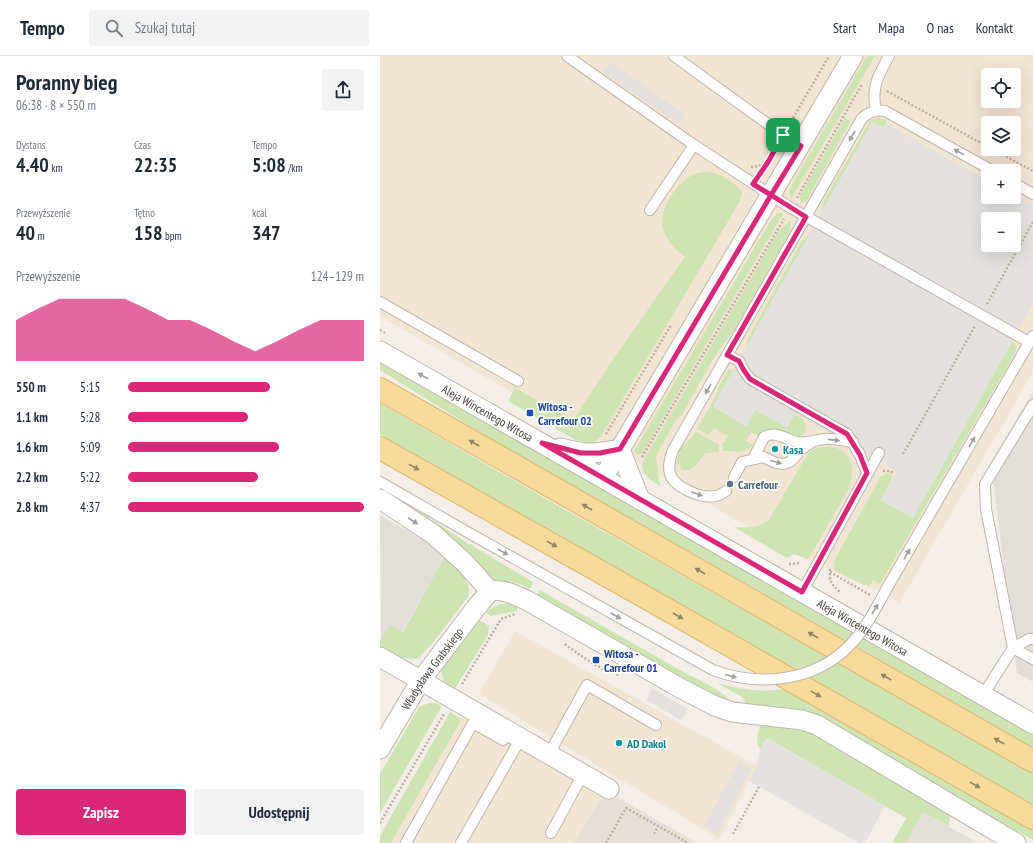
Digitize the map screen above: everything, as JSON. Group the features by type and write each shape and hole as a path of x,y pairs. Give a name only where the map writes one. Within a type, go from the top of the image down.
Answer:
{"main road":[{"path":"380,389 1033,761"},
{"path":"380,448 1033,818"}],"street":[{"path":"603,478 853,56"},
{"name":"Aleja Wincentego Witosa","path":"380,351 1033,724"},
{"path":"542,443 581,453 600,453 620,449"},
{"path":"620,449 640,500"},
{"path":"380,500 438,538 465,563 490,591 499,590 507,592 528,601 715,706 732,712 802,720 817,725 1016,843"},
{"name":"Władysława Grabskiego","path":"380,749 421,680 490,591"},
{"path":"380,657 453,699 512,739 548,754 609,789"}],"lane":[{"path":"380,482 706,666 727,675 739,678 761,680 784,678 811,671 834,659 844,652 860,633 1031,339 806,217 694,145 567,56"},
{"path":"674,56 783,135 801,146"},
{"path":"876,111 874,101 876,79 889,56"},
{"path":"726,491 715,496 706,496 696,494 680,487 670,473 669,462 672,452 862,118 876,111 885,111 981,164"},
{"path":"650,210 694,145"},
{"path":"1021,187 1033,194"},
{"path":"380,302 518,381"},
{"path":"727,355 739,361 750,379 847,434 860,455 867,473"},
{"path":"1013,648 986,509 985,484 1033,405"},
{"path":"754,459 764,437 767,435 776,435 798,443 826,439 853,442"},
{"path":"734,477 742,462 763,457 776,463 783,464 790,462 802,449 816,441"},
{"path":"802,592 879,452"},
{"path":"983,695 1013,648 1030,639 1033,639"},
{"path":"1013,648 1033,659"},
{"path":"548,754 587,685 656,724"},
{"path":"406,843 473,723 512,739 461,843"},
{"path":"551,833 583,774"}],"path":[{"path":"753,184 768,162 829,56"},
{"path":"884,89 981,142"},
{"path":"1005,156 1033,171"},
{"path":"984,308 1033,222"},
{"path":"903,454 977,322"},
{"path":"603,438 672,323"},
{"path":"831,581 829,576 830,572 871,595"},
{"path":"380,822 498,624"},
{"path":"733,834 759,787"},
{"path":"606,843 626,808 688,843"},
{"path":"654,834 658,826"}],"shaded area":[{"path":"380,56 1033,56 1033,372 901,600 901,604 876,590 794,554 592,435 551,415 380,316"},
{"path":"610,62 685,114 679,124 603,72"},
{"path":"872,122 883,128 886,124 981,177 981,204 1021,204 1021,199 1033,206 1033,304 913,518 880,500 897,472 795,414 787,428 755,410 746,427 713,406"},
{"path":"1033,391 1033,682 1017,673 991,462"},
{"path":"380,515 429,543 453,565 444,559 402,632 381,641"},
{"path":"515,631 757,766 719,839 479,694"},
{"path":"652,689 688,709 681,720 646,700"},
{"path":"466,713 604,793 574,843 391,843"},
{"path":"766,738 885,806 865,843 859,843 749,781 757,766 760,749"},
{"path":"739,761 752,768 717,834 704,826"},
{"path":"605,790 697,843 574,843"},
{"path":"923,812 978,843 906,843"}],"green space":[{"path":"867,56 875,56 791,199 789,192 791,186"},
{"path":"845,118 851,121 807,200 801,203 800,197 805,187"},
{"path":"877,118 886,120 886,124 883,128 872,122 823,214 822,207 825,199 870,121"},
{"path":"710,172 728,179 735,185 742,192 740,201 600,438 590,443 579,442 508,401 515,388 573,420 616,355 685,257 674,248 664,233 662,221 665,207 678,186 689,177 699,173"},
{"path":"776,214 783,214 642,454 639,455 634,452 635,449 771,220"},
{"path":"791,220 790,232 736,327 713,359 682,415 676,420 658,452 656,457 660,486 646,476 642,466 643,461 778,232"},
{"path":"816,233 745,352 748,338 799,246 806,237 810,234"},
{"path":"1012,342 1016,346 1013,357 880,584 873,580 869,587 835,571 834,561 881,476 889,473 893,476 881,500 913,518"},
{"path":"380,361 1033,734 1033,750 863,650 492,440 380,370"},
{"path":"730,369 734,371 713,406 746,426 755,410 780,408 787,409 797,414 804,422 806,426 802,435 793,437 771,430 759,436 751,432 746,441 753,445 750,448 744,451 723,451 722,444 728,436 714,428 709,435 697,429 717,394 718,388"},
{"path":"380,403 564,509 1033,773 1033,805 380,434"},
{"path":"696,432 719,445 719,452 706,453 693,468 682,470 677,461 679,449 692,438"},
{"path":"828,446 840,449 847,455 852,466 852,474 843,499 808,559 794,554 787,558 734,527 753,527 761,525 769,520 808,453 814,449"},
{"path":"416,509 466,542 533,582 530,589 512,582 493,582 414,513"},
{"path":"444,558 463,575 468,585 468,597 435,640 419,658 401,659 380,647 380,641 390,625 403,632"},
{"path":"540,590 680,670 710,685 730,700 735,706 537,595"},
{"path":"500,604 511,604 518,607 516,611 491,616 486,613 490,609"},
{"path":"479,620 489,626 488,635 454,690 442,677 443,666"},
{"path":"717,683 760,691 786,688 871,739 1033,830 1033,840 860,742 797,711 782,707 745,704 744,698"},
{"path":"429,703 436,703 442,706 380,813 380,774 419,707"},
{"path":"450,712 462,719 391,843 380,843 380,836"},
{"path":"762,724 800,726 948,812 950,818 949,826 923,812 906,843 892,843 906,818 767,738 760,749 758,746 757,736"}],"place":[{"name":"Witosa - Carrefour 02","path":"530,413"},
{"name":"Kasa","path":"775,449"},
{"name":"Carrefour","path":"730,484"},
{"name":"Witosa - Carrefour 01","path":"596,660"},
{"name":"AD Dakol","path":"619,743"}],"route":[{"path":"783,135 768,162 753,184 771,195 620,449 600,453 581,453 542,443 802,592 867,473 860,455 847,434 750,379 739,361 727,355 806,217 771,195 801,146 783,135"}]}
